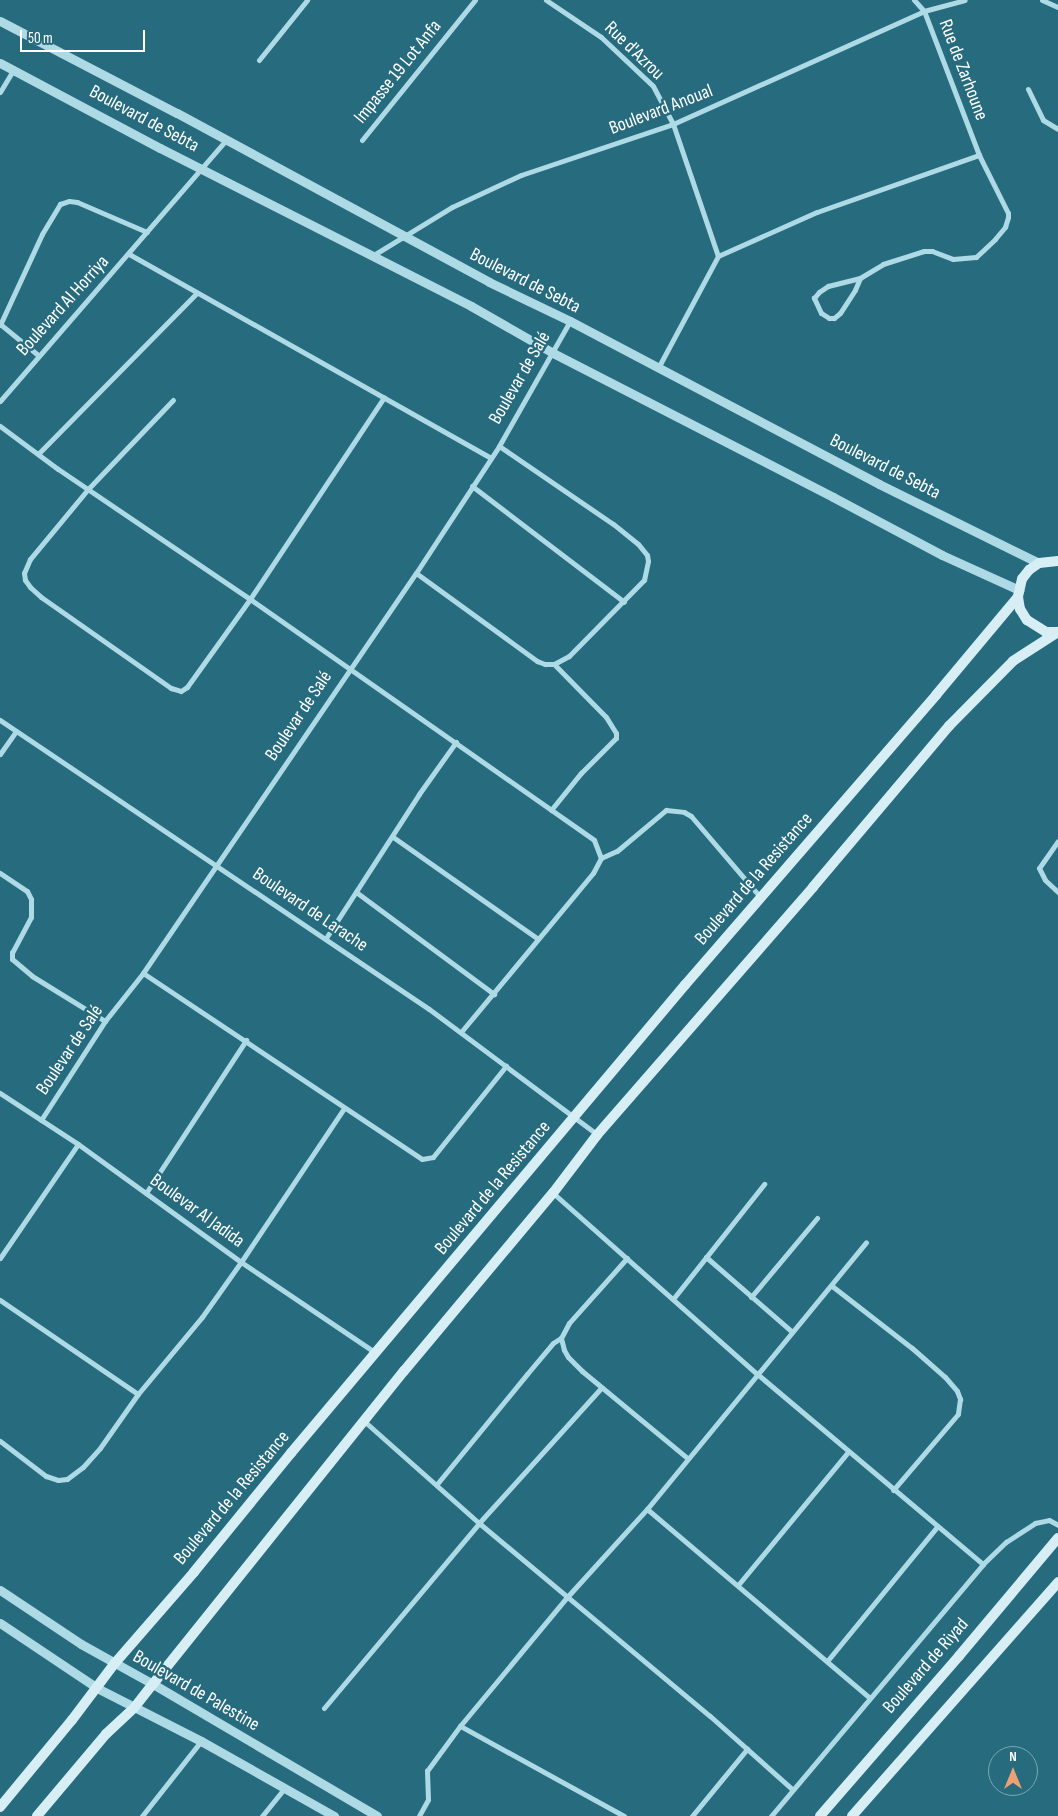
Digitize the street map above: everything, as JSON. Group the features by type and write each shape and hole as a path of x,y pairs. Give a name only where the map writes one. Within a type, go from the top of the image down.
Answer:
{"main road":[{"path":"1039,564 1058,561"},
{"name":"Boulevard de la Resistance","path":"0,1807 115,1663 194,1572 1018,593 1029,570 1039,564"},
{"path":"1018,593 1020,608 1027,620 1046,632 1058,632"},
{"path":"37,1816 106,1734 134,1708 364,1421 554,1193 597,1135 820,880 949,726 1013,661 1058,632"},
{"name":"Boulevard de Riyad","path":"820,1816 960,1656 1058,1538"},
{"path":"852,1816 1058,1582"}],"street":[{"path":"259,60 307,0"},
{"name":"Impasse 19 Lot Anfa","path":"362,140 475,0"},
{"name":"Rue d'Azrou","path":"546,0 601,37 653,86 673,124 718,256"},
{"name":"Rue de Zarhoune","path":"860,278 883,264 924,251 932,251 953,259 971,258 996,239 1004,227 1008,213 980,155 924,11 914,0"},
{"name":"Boulevard Anoual","path":"372,256 452,207 521,176 673,124 924,11 965,0"},
{"path":"1042,0 1058,7"},
{"name":"Boulevard de Sebta","path":"0,21 177,113 225,141 489,282 570,321 879,484 1039,564"},
{"name":"Boulevard de Sebta","path":"0,63 160,148 203,168 471,306 553,353 1018,593"},
{"path":"0,92 13,70"},
{"path":"1028,90 1043,120 1058,129"},
{"name":"Boulevard Al Horriya","path":"0,401 225,141"},
{"path":"658,368 718,256 817,212 980,155"},
{"path":"38,355 0,324 42,234 60,204 69,201 77,202 146,232"},
{"path":"129,254 490,457"},
{"path":"860,278 851,297 840,313 834,318 828,318 821,313 814,298 819,292 828,286 860,278"},
{"path":"38,454 196,293"},
{"name":"Boulevar de Salé","path":"41,1120 105,1021 143,973 416,573 490,457 499,446 570,321"},
{"path":"173,400 88,489 30,559 25,566 25,580 41,597 171,688 181,691 187,687 250,599 384,397"},
{"path":"0,426 594,840 601,858"},
{"path":"499,446 613,524 643,549 648,561 644,580 624,602 569,656 554,664"},
{"path":"472,486 624,602"},
{"path":"416,573 537,661 554,664 606,717 616,733 616,738 581,773 551,810"},
{"name":"Boulevard de Larache","path":"0,720 326,938 461,1032 597,1135"},
{"path":"0,754 16,731"},
{"path":"326,938 419,794 456,742"},
{"path":"461,1032 579,892 601,858 617,850 666,810 684,812 691,816 761,898"},
{"path":"393,837 538,939"},
{"path":"1058,841 1039,868 1044,880 1058,892"},
{"path":"0,873 27,891 31,899 31,917 12,952 12,959 32,976 105,1021"},
{"path":"356,892 494,994"},
{"path":"143,973 246,1040 416,1156 426,1159 433,1156 506,1066"},
{"path":"146,1193 246,1040"},
{"name":"Boulevar Al Jadida","path":"0,1093 78,1144 241,1262 376,1354"},
{"path":"0,1441 46,1476 58,1480 67,1479 83,1467 100,1448 138,1394 202,1317 344,1108"},
{"path":"0,1258 78,1144"},
{"path":"673,1299 764,1184"},
{"path":"554,1193 756,1373 983,1564"},
{"path":"751,1297 817,1218"},
{"path":"418,1816 428,1800 427,1771 460,1726 568,1596 647,1509 756,1373 832,1286 866,1242"},
{"path":"706,1257 791,1331"},
{"path":"437,1484 539,1359 561,1338 578,1311 627,1258"},
{"path":"832,1286 912,1348 944,1377 957,1391 960,1399 958,1414 893,1490"},
{"path":"0,1300 138,1394"},
{"path":"561,1338 568,1357 601,1388 687,1458"},
{"path":"324,1708 479,1523 601,1388"},
{"path":"364,1421 479,1523 568,1596 792,1789"},
{"path":"738,1585 848,1452"},
{"path":"647,1509 828,1660 870,1698"},
{"path":"771,1816 983,1564 1013,1536 1034,1523 1048,1520 1058,1525"},
{"path":"828,1660 937,1527"},
{"name":"Boulevard de Palestine","path":"0,1590 81,1644 153,1684 377,1816"},
{"path":"0,1623 96,1688 201,1741 334,1816"},
{"path":"460,1726 624,1816"},
{"path":"142,1816 201,1741"},
{"path":"692,1816 747,1749"},
{"path":"262,1816 285,1788"}]}
